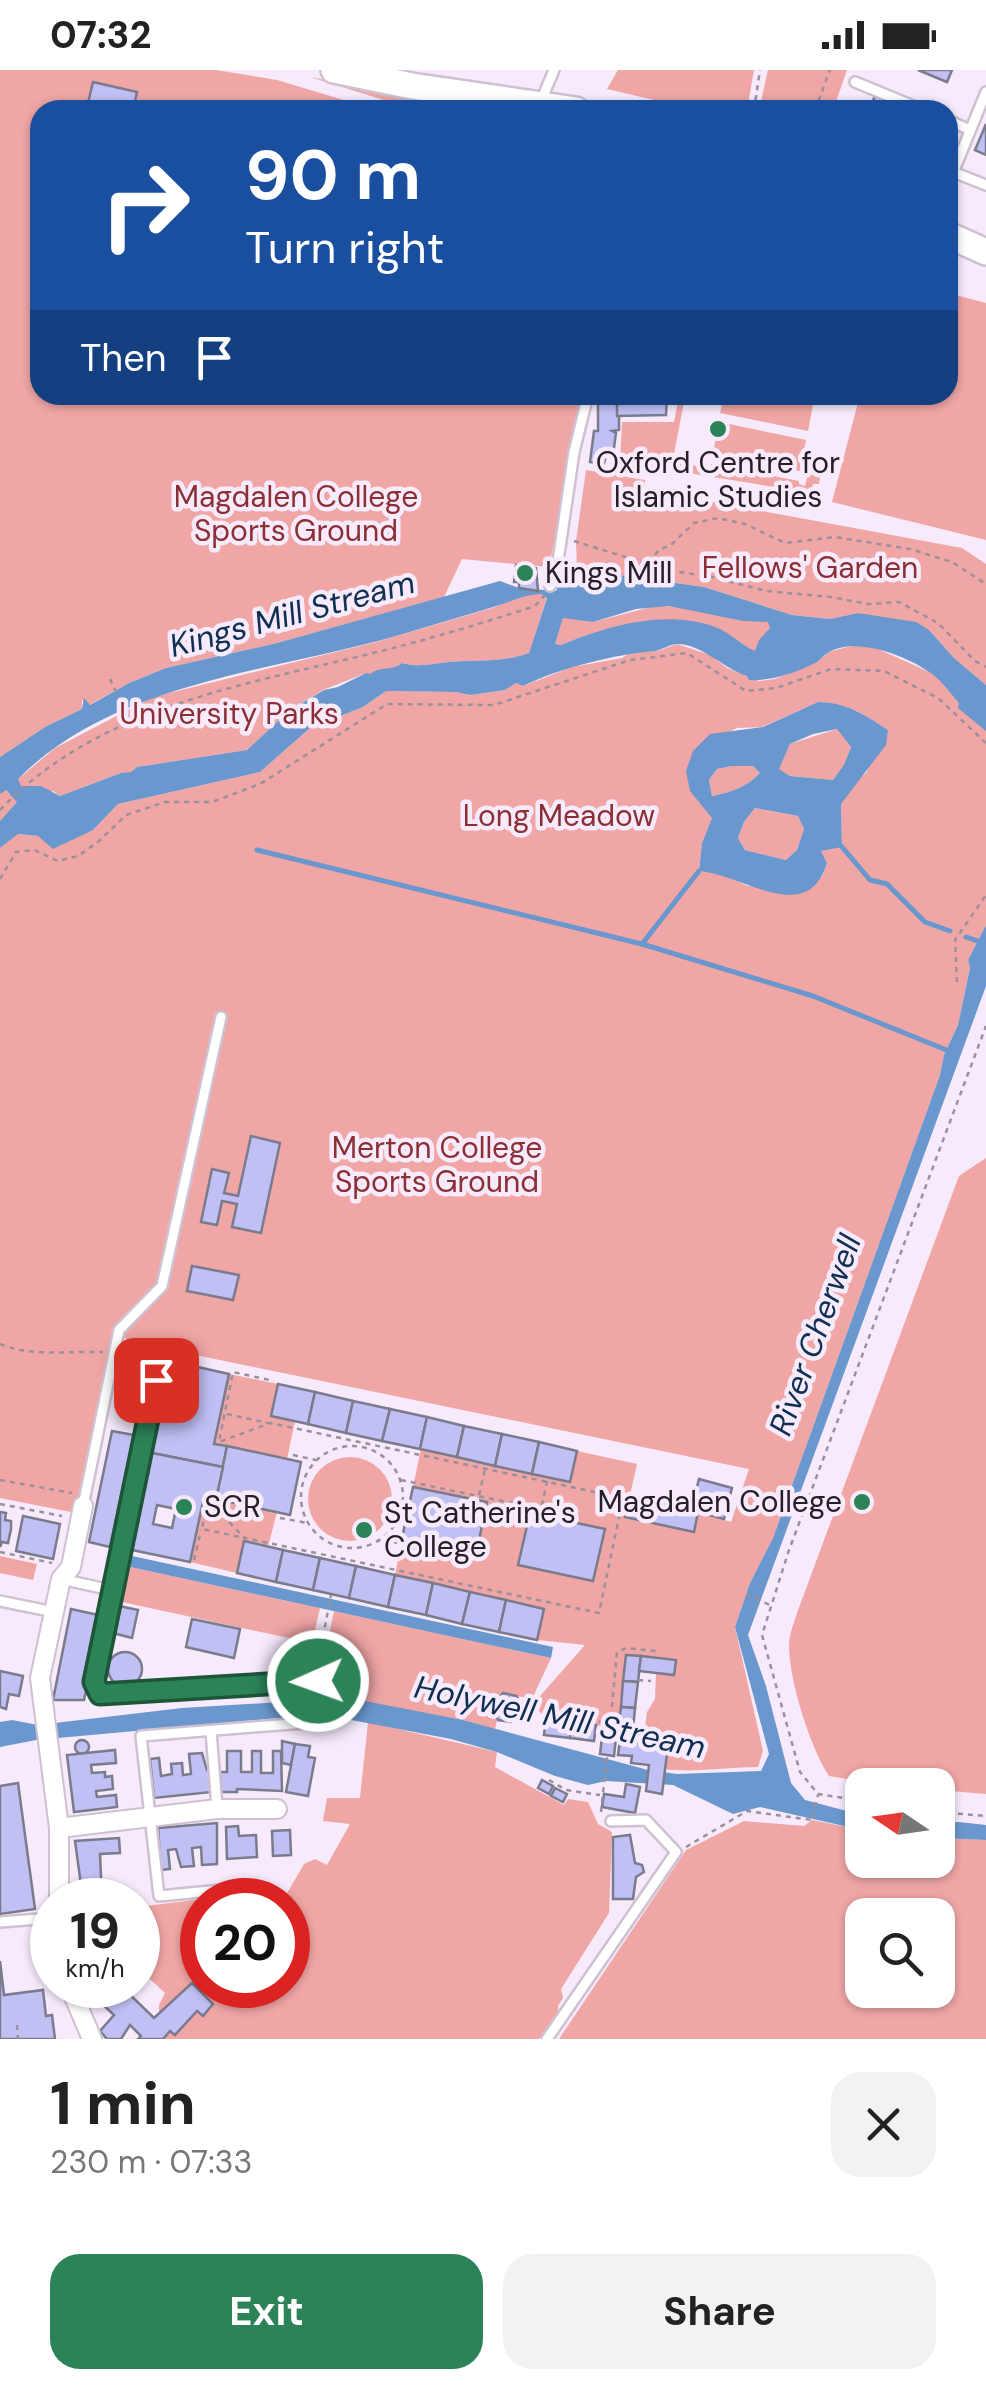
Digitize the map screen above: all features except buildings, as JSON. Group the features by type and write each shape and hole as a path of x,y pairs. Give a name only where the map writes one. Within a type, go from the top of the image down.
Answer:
{"main road":[{"path":"334,70 512,100"},
{"path":"958,239 986,252"}],"street":[{"path":"59,1878 59,1828 40,1678 83,1507"},
{"path":"59,1828 217,1809 277,1809"},
{"path":"79,2008 92,2039"}],"lane":[{"path":"542,100 554,70"},
{"path":"854,82 898,100"},
{"path":"958,160 986,92"},
{"path":"958,125 970,130"},
{"path":"958,174 986,185"},
{"path":"550,586 557,568 574,452 586,405"},
{"path":"83,1507 119,1330 162,1286 221,1017"},
{"path":"156,1380 94,1682 100,1694 335,1679 333,1662 302,1655 297,1680"},
{"path":"66,1573 112,1590"},
{"path":"0,1601 54,1612"},
{"path":"180,1894 159,1896 140,1736 304,1724"},
{"path":"211,1731 217,1809"},
{"path":"547,2039 676,1852 646,1820 610,1821"},
{"path":"0,1922 30,1920"}],"path":[{"path":"756,100 760,70"},
{"path":"819,100 830,70"},
{"path":"648,564 659,550 672,546 694,523 718,518 745,524 785,544 835,537 910,549 952,562 986,584"},
{"path":"562,537 648,564 766,592 831,596 868,604 899,602 938,623 975,661 986,667"},
{"path":"0,810 51,764 155,710 235,686 450,634 541,602"},
{"path":"0,879 16,852 34,850 58,861 78,856 126,815 164,802 212,802 260,784 388,704 494,705 630,660 687,654 746,691 776,688 831,669 884,671 938,698 986,742"},
{"path":"110,680 131,722"},
{"path":"956,982 955,940 986,895"},
{"path":"845,1798 818,1794 800,1772 762,1636 910,1221 986,1026"},
{"path":"0,1344 14,1350 115,1352"},
{"path":"270,1423 219,1442 233,1372 274,1381"},
{"path":"202,1529 599,1613 624,1498 224,1414"},
{"path":"381,1540 399,1518 403,1504 400,1480 391,1464 362,1445 341,1447 317,1460 303,1483 301,1497 308,1524 316,1534 340,1548 381,1540 412,1546"},
{"path":"292,1455 317,1460"},
{"path":"479,1497 485,1468"},
{"path":"0,1480 83,1507"},
{"path":"400,1480 541,1509 568,1516 566,1521"},
{"path":"541,1509 546,1482"},
{"path":"194,1560 208,1500 246,1538"},
{"path":"0,1504 83,1507"},
{"path":"280,1518 308,1524"},
{"path":"338,1560 340,1548"},
{"path":"0,1552 66,1573"},
{"path":"746,1595 771,1606"},
{"path":"318,1658 331,1597"},
{"path":"642,1738 610,1736 617,1652 627,1648 656,1651"},
{"path":"615,1676 624,1678"},
{"path":"638,1680 651,1681"},
{"path":"558,1717 611,1723"},
{"path":"607,1755 599,1810 610,1821"},
{"path":"550,1780 566,1790 601,1796"},
{"path":"676,1852 747,1811 812,1820 818,1794"},
{"path":"955,1813 986,1816"},
{"path":"17,2025 18,2039"}],"green space":[{"name":"Magdalen College Sports Ground","path":"0,70 216,70 277,80 344,100 30,100 30,405 583,405 549,567 462,559 444,597 277,643 166,668 89,705 82,700 82,709 45,727 0,757"},
{"path":"618,70 754,70 749,100 654,100 607,89"},
{"path":"768,70 847,70 836,100 761,100"},
{"path":"310,77 437,100 384,100"},
{"path":"958,296 986,303 986,540 832,502 857,405 958,405"},
{"path":"677,405 683,405 673,459 799,481 805,486 809,469 821,472 819,484 813,484 811,493 620,462 622,422 674,422"},
{"path":"722,405 813,405 808,431 720,413"},
{"path":"719,422 806,440 800,471 713,453"},
{"name":"Fellows' Garden","path":"586,470 645,480 644,489 962,548 986,564 986,685 929,630 858,613 830,619 792,615 704,587 577,569 576,541"},
{"name":"University Parks","path":"523,595 547,597 529,653 496,660 402,663 366,673 323,690 290,710 247,750 137,767 60,796 53,791 18,802 0,821 0,794 5,789 10,795 17,780 55,748 153,697 376,642"},
{"path":"655,606 769,622 770,628 756,651 708,626 684,621 633,623 555,644 563,617 593,622"},
{"name":"Merton College Sports Ground","path":"677,644 710,655 727,668 759,681 775,679 847,647 878,649 934,674 986,731 986,925 968,960 970,968 958,1025 773,1538 750,1583 735,1627 763,1751 758,1767 665,1769 667,1746 643,1743 647,1712 655,1699 656,1673 674,1675 675,1660 626,1655 618,1728 546,1719 533,1704 585,1645 537,1640 543,1608 395,1575 402,1538 476,1554 487,1503 413,1487 421,1449 569,1482 577,1451 637,1464 625,1517 694,1531 698,1512 731,1522 749,1469 128,1341 119,1331 81,1514 0,1498 0,848 17,834 38,836 93,830 118,804 260,772 310,728 363,707 386,691 471,695 505,690 516,683 523,686 572,667 622,658 631,652 658,651","holes":["818,702 846,707 888,730 866,773 851,786 841,804 842,846 821,851 827,863 822,877 748,886 720,873 699,871 702,843 712,818 693,751 737,728 762,727","531,1513 604,1530 592,1581 519,1565"]},
{"path":"837,729 851,746 844,766 833,780 790,776 778,769 790,744"},
{"name":"Long Meadow","path":"753,766 760,773 738,788 712,796 709,780 717,769"},
{"name":"Long Meadow","path":"755,808 798,816 804,829 797,850 786,860 745,850 738,838"},
{"path":"986,1158 986,1794 955,1791 955,1768 845,1768 845,1779 829,1776 808,1731 789,1645 797,1613 959,1176"},
{"path":"229,1374 278,1384 272,1416 295,1421 287,1459 214,1444"},
{"path":"350,1457 366,1460 380,1469 389,1483 389,1515 380,1529 366,1538 350,1541 334,1538 320,1529 311,1515 308,1499 311,1483 320,1469 334,1460"},
{"path":"204,1497 277,1512 268,1547 244,1542 237,1573 190,1562"},
{"path":"0,1556 37,1564 33,1580 0,1573"},
{"path":"130,1567 320,1608 312,1643 122,1602"},
{"path":"334,1611 551,1658 532,1699 503,1693 495,1729 339,1698 344,1651 327,1646"},
{"path":"368,1722 497,1752 495,1767 564,1805 568,1799 588,1802 598,1824 612,1832 609,1913 561,1989 563,1998 558,2013 539,2039 163,2039 170,2031 176,2035 197,2011 204,2016 210,2008 310,2008 310,1878 296,1878 304,1864 315,1859 327,1865 350,1824 323,1821 327,1798 360,1798"},
{"path":"812,1820 845,1827 845,1878 955,1878 955,1839 986,1840 986,2039 559,2039 686,1850 744,1821 804,1826"},
{"path":"180,1902 180,1995 159,2014 165,1993 160,1988 160,1904"}],"water":[{"path":"577,569 704,587 792,615 830,619 858,613 916,622 986,685 986,731 958,708 959,703 932,674 882,650 840,648 792,673 749,680 695,648 674,644 588,663 523,686 516,683 505,690 471,695 386,691 363,707 310,728 260,772 118,804 93,830 53,849 38,836 18,834 0,848 0,821 17,802 6,790 0,794 0,757 45,727 82,709 84,698 90,705 166,668 277,643 500,581 519,588 556,591 564,571","holes":["541,594 547,598 529,653 496,660 402,663 366,673 324,690 290,710 247,750 137,767 60,796 41,786 21,786 18,779 57,746 100,721 147,701 246,671 348,649","669,606 743,621 768,622 770,628 755,651 715,627 676,620 637,622 555,644 563,618 593,622 636,609"]},
{"path":"818,702 846,707 888,730 886,745 841,804 842,847 821,851 827,863 818,882 805,892 772,892 699,871 702,843 712,818 690,791 686,771 693,751 710,734 763,727","holes":["837,729 851,747 833,780 790,776 779,769 790,744","753,766 760,773 738,788 712,796 709,780 717,769","755,808 798,816 804,829 797,850 786,860 745,850 738,838"]},
{"path":"986,925 986,986 748,1635 766,1686 791,1783 805,1800 845,1811 845,1826 760,1807 733,1814 673,1785 606,1781 588,1785 451,1739 346,1719 332,1723 279,1718 36,1740 0,1747 0,1722 12,1720 38,1725 182,1708 349,1698 463,1720 648,1770 677,1774 761,1771 769,1754 735,1627 750,1583 773,1538 958,1025 970,968 968,960"},
{"path":"132,1556 553,1647 551,1658 130,1567"},
{"path":"955,1822 986,1825 986,1840 955,1839"}],"waterway":[{"path":"842,847 870,880 887,884 925,922 950,931"},
{"path":"257,850 642,944 813,996 949,1051"},
{"path":"642,944 699,871"},
{"path":"966,937 986,944"}],"place":[{"name":"Oxford Centre for Islamic Studies","path":"718,429"},
{"name":"Kings Mill","path":"525,573"},
{"name":"Magdalen College","path":"862,1502"},
{"name":"SCR","path":"184,1507"},
{"name":"St Catherine's College","path":"364,1530"}],"route":[{"path":"156,1380 94,1682 100,1694 318,1681"}],"water label":[{"name":"Kings Mill Stream","path":"292,614"},
{"name":"River Cherwell","path":"815,1335"},
{"name":"Holywell Mill Stream","path":"560,1717"}]}
